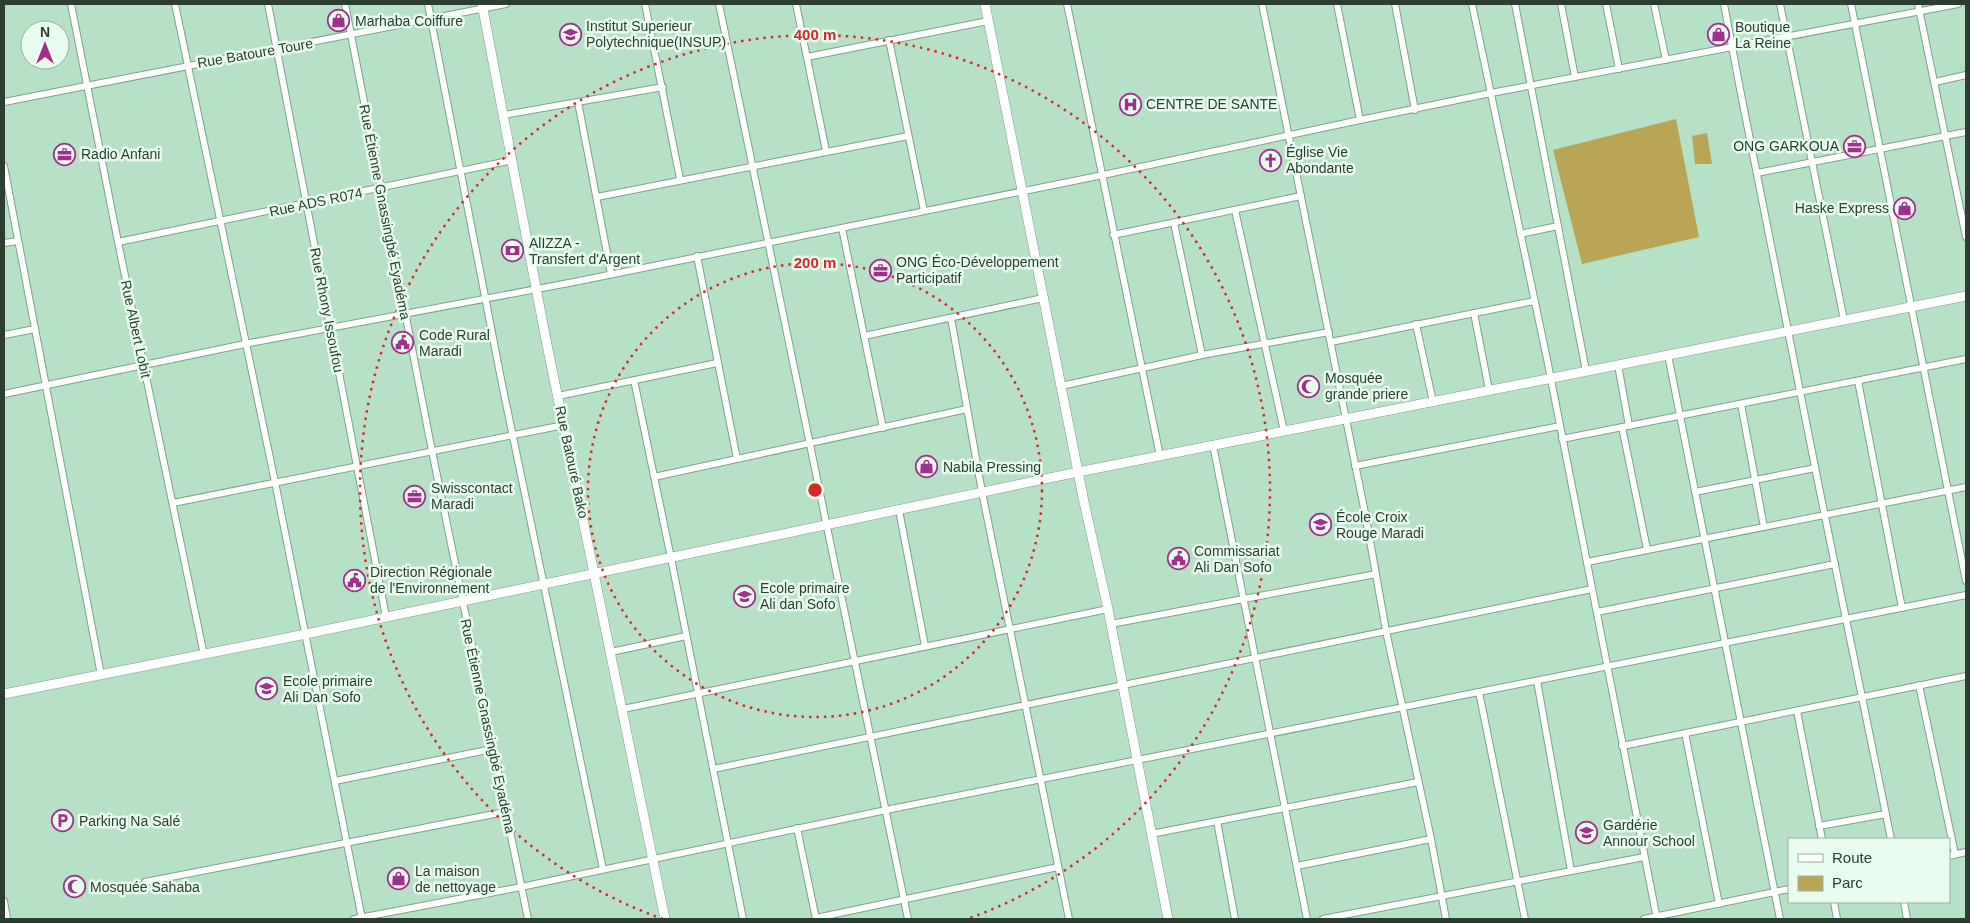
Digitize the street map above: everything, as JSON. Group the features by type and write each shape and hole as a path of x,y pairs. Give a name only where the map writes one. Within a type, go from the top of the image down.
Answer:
{"street":[{"name":"Rue Albert Lobit","path":"71,4 89,86 118,242 204,654"},
{"path":"176,4 306,634 347,844 359,919 886,810 1966,595"},
{"name":"Rue Rhony Issoufou","path":"268,4 386,616"},
{"name":"Rue Étienne Gnassingbé Eyadéma","path":"344,4 462,601 528,919"},
{"path":"428,4 513,435 603,869"},
{"name":"Rue Batoure Toure","path":"4,102 351,35 482,6 506,4"},
{"path":"645,4 680,179"},
{"path":"719,4 908,919"},
{"path":"796,4 826,151"},
{"path":"985,4 1078,472 1108,609 1168,919"},
{"path":"1068,4 1160,456"},
{"path":"1262,4 1287,136 1331,342 1386,631 1446,919"},
{"path":"1337,4 1360,120"},
{"path":"1395,4 1415,110"},
{"path":"1472,4 1588,562 1606,667 1657,918"},
{"path":"1515,4 1586,371"},
{"path":"1562,4 1575,77"},
{"path":"1606,4 1619,69"},
{"path":"1654,4 1666,60"},
{"path":"1724,4 1824,515 1891,838"},
{"path":"1780,4 1844,320"},
{"path":"1851,4 1966,581"},
{"path":"1918,4 1966,237"},
{"path":"4,394 245,344 331,329 842,228 1575,77 1958,4"},
{"name":"Rue Batouré Bako","path":"482,6 513,160 536,289 666,919"},
{"path":"807,57 988,21"},
{"path":"889,40 924,211"},
{"path":"1934,82 1966,76"},
{"path":"504,115 663,87"},
{"path":"578,102 612,274"},
{"path":"1757,173 1966,132"},
{"path":"597,197 680,179 908,136"},
{"name":"Rue ADS R074","path":"118,242 513,160"},
{"path":"4,166 101,675"},
{"path":"1114,235 1301,196"},
{"path":"1235,210 1284,431"},
{"path":"1174,223 1202,355"},
{"path":"1520,234 1558,226"},
{"path":"842,228 883,428"},
{"path":"4,243 18,240"},
{"path":"697,256 737,458"},
{"path":"4,694 306,634 1078,472 1966,296"},
{"path":"864,336 1043,298"},
{"path":"1331,342 1534,301"},
{"path":"1474,313 1489,390"},
{"path":"951,318 1009,629 1070,919"},
{"path":"1416,324 1433,402"},
{"path":"4,335 35,329"},
{"path":"1061,386 1202,355 1329,332"},
{"path":"1668,355 1780,919"},
{"path":"1562,439 1966,359"},
{"path":"558,396 717,364"},
{"path":"1618,365 1646,549"},
{"path":"634,380 743,919"},
{"path":"1858,381 1902,608"},
{"path":"1741,404 1764,527"},
{"path":"654,477 967,410"},
{"path":"172,503 564,425"},
{"path":"1355,466 1560,426"},
{"path":"1213,445 1307,919"},
{"path":"1695,492 1815,468"},
{"path":"1588,562 1966,487"},
{"path":"898,510 925,646"},
{"path":"1597,612 1835,564"},
{"path":"1111,624 1376,574"},
{"path":"713,768 1592,589"},
{"path":"623,708 1108,609"},
{"path":"611,652 686,636"},
{"path":"1622,746 1966,676"},
{"path":"1537,681 1572,871"},
{"path":"1919,686 1949,838"},
{"path":"1480,692 1525,919"},
{"path":"1798,711 1822,838"},
{"path":"1685,733 1719,904"},
{"path":"335,781 492,749"},
{"path":"1151,834 1418,782"},
{"path":"145,882 505,812"},
{"path":"1819,826 1886,814"},
{"path":"1217,821 1235,919"},
{"path":"797,828 816,919 1058,867"},
{"path":"1296,866 1431,840"},
{"path":"1952,855 1966,852"},
{"path":"1323,919 1644,857"},
{"path":"1644,919 1657,918 1788,889"},
{"path":"4,902 7,919"},
{"path":"1834,903 1838,919"},
{"path":"1904,903 1907,919"}],"green space":[{"path":"1676,119 1699,237 1582,264 1553,150"},
{"path":"1707,133 1712,164 1695,164 1692,136"}],"place":[{"name":"Marhaba Coiffure","path":"339,21"},
{"name":"Institut Superieur Polytechnique(INSUP)","path":"570,34"},
{"name":"Boutique La Reine","path":"1719,35"},
{"name":"CENTRE DE SANTE","path":"1130,104"},
{"name":"ONG GARKOUA","path":"1855,146"},
{"name":"Radio Anfani","path":"65,154"},
{"name":"Église Vie Abondante","path":"1270,160"},
{"name":"Haske Express","path":"1905,208"},
{"name":"AlIZZA - Transfert d'Argent","path":"513,251"},
{"name":"ONG Éco-Développement Participatif","path":"880,270"},
{"name":"Code Rural Maradi","path":"403,343"},
{"name":"Mosquée grande priere","path":"1309,386"},
{"name":"Nabila Pressing","path":"927,467"},
{"name":"Swisscontact Maradi","path":"415,496"},
{"name":"École Croix Rouge Maradi","path":"1320,525"},
{"name":"Commissariat Ali Dan Sofo","path":"1178,559"},
{"name":"Direction Régionale de l'Environnement","path":"354,580"},
{"name":"Ecole primaire Ali dan Sofo","path":"744,596"},
{"name":"Ecole primaire Ali Dan Sofo","path":"267,689"},
{"name":"Parking Na Salé","path":"63,821"},
{"name":"Gardérie Annour School","path":"1587,833"},
{"name":"La maison de nettoyage","path":"399,879"},
{"name":"Mosquée Sahaba","path":"74,887"}]}
